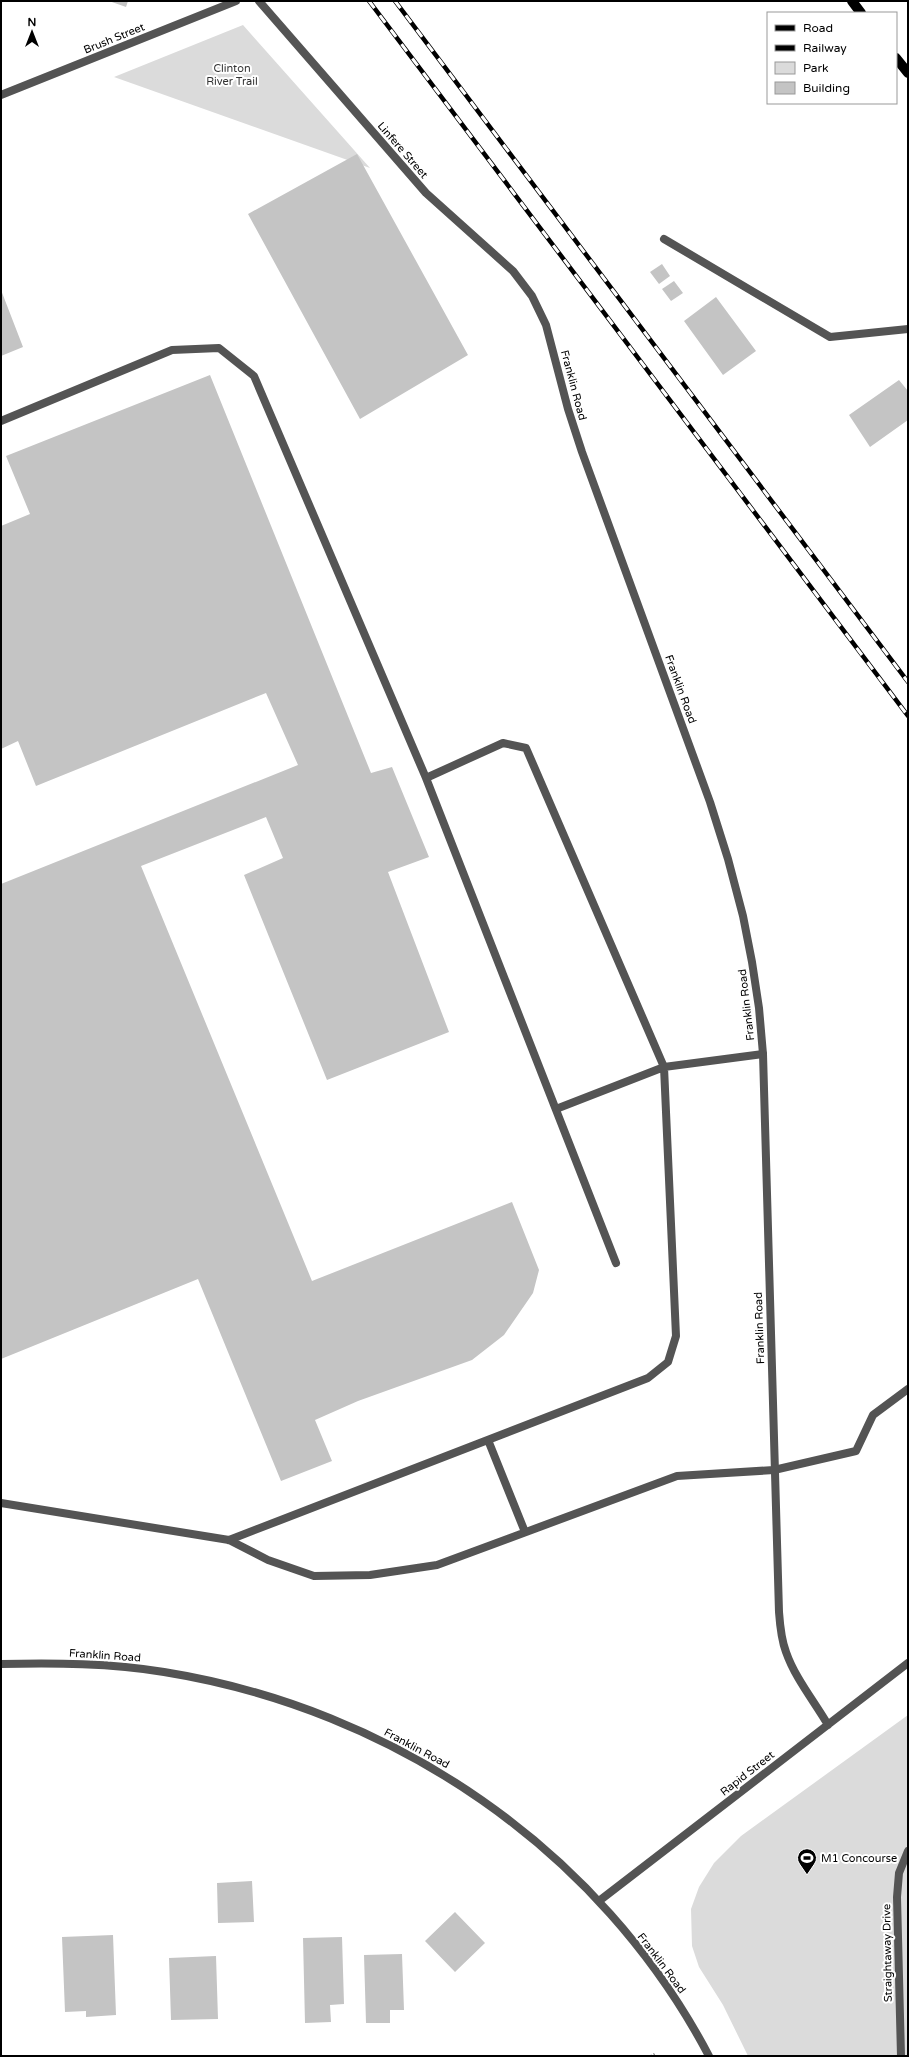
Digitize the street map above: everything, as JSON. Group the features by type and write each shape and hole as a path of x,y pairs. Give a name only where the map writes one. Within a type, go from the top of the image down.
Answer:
{"main road":[{"path":"852,1 860,12"},
{"path":"897,59 908,73"}],"street":[{"name":"Brush Street","path":"1,95 236,1"},
{"name":"Linfere Street","path":"259,1 426,194 513,271 538,306"},
{"path":"664,239 830,336 908,329"},
{"name":"Franklin Road","path":"538,306 552,344 568,409 582,452 710,802 728,859 743,916 759,1008 763,1054 774,1470 781,1633 786,1652 793,1669 828,1725"},
{"path":"1,421 172,350 219,348 254,376 426,778 616,1263"},
{"path":"229,1540 648,1378 668,1362 676,1336 664,1067 526,748 503,743 426,778"},
{"path":"556,1109 664,1067 763,1054"},
{"path":"1,1503 229,1540 268,1560 314,1576 370,1575 437,1565 677,1476 774,1470 856,1450 872,1415 908,1389"},
{"path":"488,1440 524,1532"},
{"name":"Rapid Street","path":"599,1901 908,1663"},
{"name":"Franklin Road","path":"1,1664 104,1665 163,1671 222,1683 280,1699 335,1719 390,1744 443,1773 492,1806 535,1840 599,1901 649,1960 686,2016 709,2056"},
{"name":"Straightaway Drive","path":"901,2056 897,1897 899,1873 908,1851"}],"green space":[{"name":"Clinton River Trail","path":"243,25 370,168 114,77"},
{"name":"M1 Concourse","path":"908,1715 908,2056 748,2056 723,2005 699,1967 692,1946 691,1909 699,1887 714,1863 741,1836"}],"building":[{"path":"109,1 128,1 126,7"},
{"path":"357,154 468,355 360,419 248,214"},
{"path":"662,264 670,276 659,284 650,272"},
{"path":"674,281 683,293 671,301 662,289"},
{"path":"1,290 23,347 1,356"},
{"path":"716,297 756,351 723,375 684,321"},
{"path":"210,375 371,773 392,767 429,857 388,872 449,1032 327,1080 244,875 283,858 266,817 141,866 312,1281 512,1202 539,1270 533,1293 504,1335 472,1360 358,1401 315,1420 332,1461 281,1481 198,1279 1,1359 1,884 298,765 266,693 36,786 18,741 1,749 1,526 30,514 6,456"},
{"path":"899,380 908,391 908,420 870,447 849,415"},
{"path":"252,1881 254,1922 218,1923 217,1883"},
{"path":"455,1912 485,1943 455,1972 425,1941"},
{"path":"113,1935 116,2015 86,2017 86,2011 65,2012 62,1937"},
{"path":"342,1937 344,2004 330,2005 331,2022 305,2023 303,1938"},
{"path":"402,1954 404,2010 390,2010 390,2023 366,2023 364,1955"},
{"path":"216,1956 218,2019 171,2020 169,1958"}],"railway":[{"path":"369,1 908,716"},
{"path":"395,1 908,682"}],"place":[{"name":"M1 Concourse","path":"807,1875"}]}
